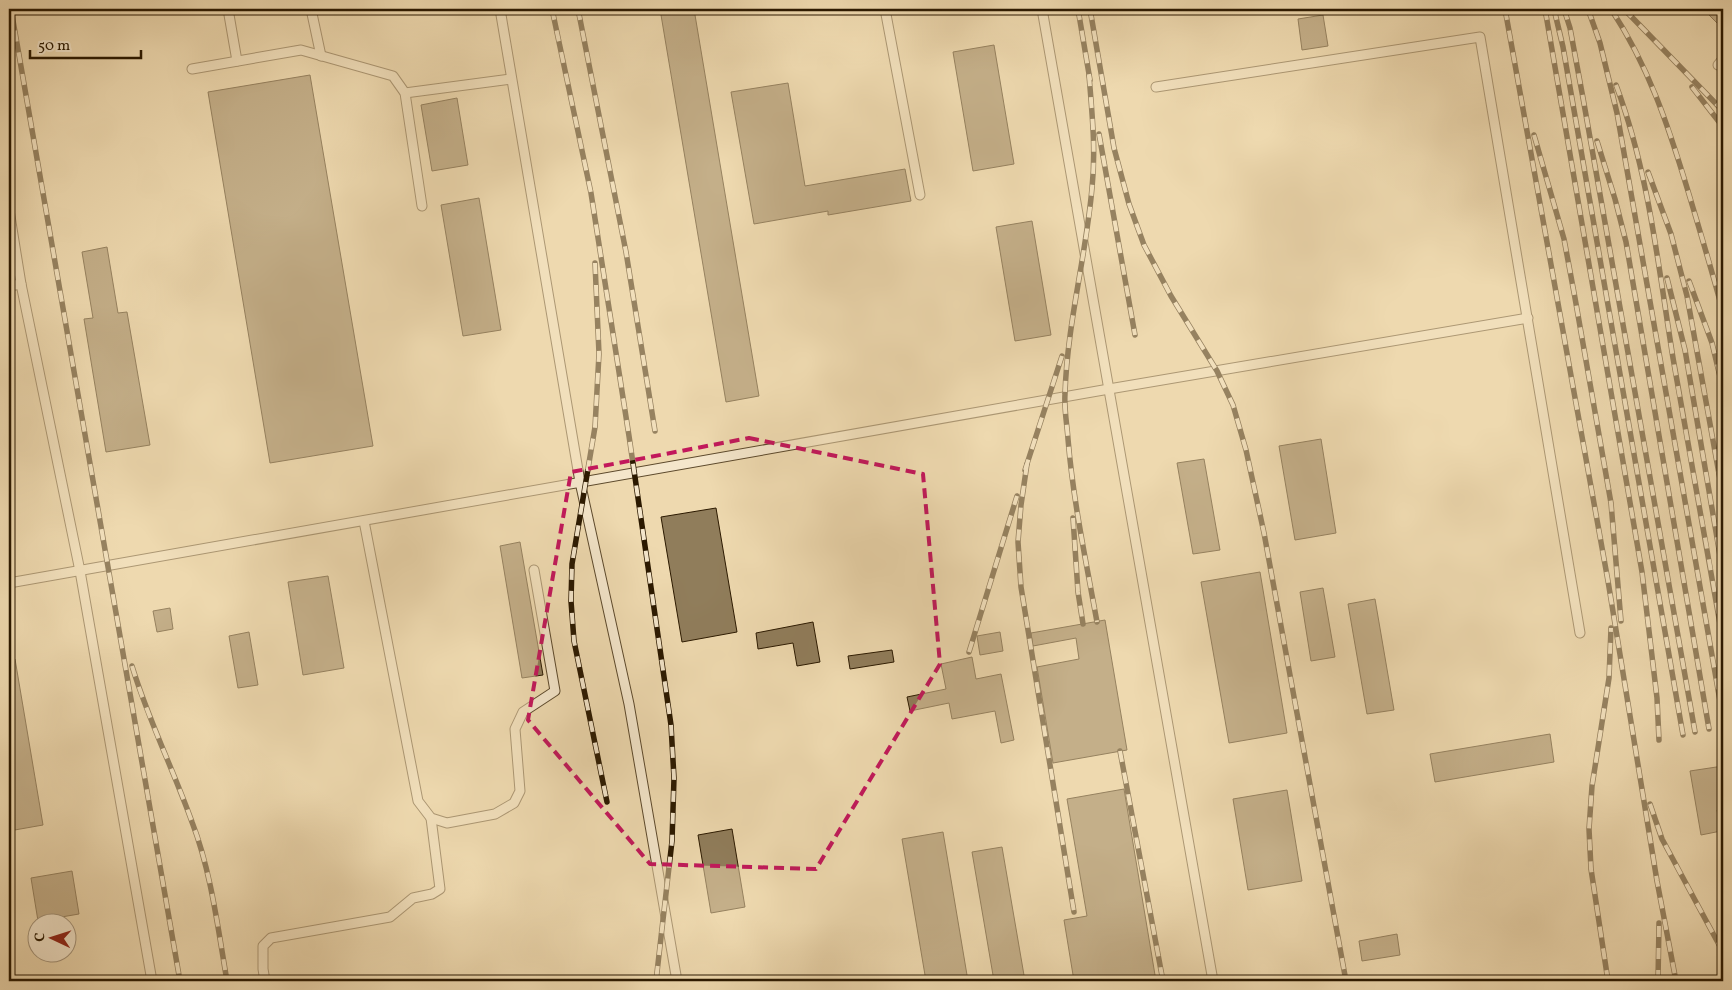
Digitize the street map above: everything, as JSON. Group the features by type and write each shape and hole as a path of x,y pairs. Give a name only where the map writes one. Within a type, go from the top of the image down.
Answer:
{"lane":[{"path":"228,9 237,61"},
{"path":"312,9 321,56"},
{"path":"500,9 580,482 629,704 677,981"},
{"path":"885,9 920,195"},
{"path":"1042,9 1214,981"},
{"path":"1156,87 1480,37 1580,633"},
{"path":"192,69 301,50 393,76 405,93 422,206"},
{"path":"405,93 511,79"},
{"path":"9,210 21,284 80,571 152,981"},
{"path":"9,286 21,284"},
{"path":"9,583 1110,389 1528,318"},
{"path":"265,981 263,946 271,938 390,917 413,898 432,894 440,889 431,818 418,801 364,521"},
{"path":"431,818 447,822 495,814 514,803 520,791 515,729 524,712 555,692 534,570"}],"highlighted area":[{"path":"749,438 923,474 940,664 816,869 650,864 528,720 571,472"}],"building":[{"path":"660,9 694,9 759,396 726,402"},
{"path":"1703,9 1723,9 1723,29"},
{"path":"1323,15 1328,46 1302,50 1298,19"},
{"path":"994,45 1014,164 973,171 953,52"},
{"path":"310,75 373,446 270,463 208,92"},
{"path":"788,83 805,186 905,169 911,201 828,215 828,211 754,224 731,92"},
{"path":"457,98 468,165 432,171 421,105"},
{"path":"479,198 501,330 463,336 441,205"},
{"path":"1032,221 1051,335 1015,341 996,227"},
{"path":"107,247 118,313 127,312 150,445 106,452 84,319 93,318 82,252"},
{"path":"1321,439 1336,533 1295,540 1279,446"},
{"path":"1204,459 1220,550 1193,554 1177,463"},
{"path":"716,508 737,632 682,642 661,517"},
{"path":"520,542 543,675 522,678 500,546"},
{"path":"1260,572 1287,733 1229,743 1201,582"},
{"path":"328,576 344,668 303,675 288,582"},
{"path":"1323,588 1335,657 1311,661 1300,592"},
{"path":"1375,599 1394,710 1367,714 1348,604"},
{"path":"170,608 173,629 157,632 153,611"},
{"path":"1105,620 1127,750 1053,763 1037,667 1079,659 1076,638 1033,646 1031,633"},
{"path":"813,622 820,662 797,666 793,643 758,649 756,633"},
{"path":"249,632 258,685 238,688 229,636"},
{"path":"1000,632 1003,651 980,655 977,636"},
{"path":"892,650 894,662 850,669 848,656"},
{"path":"972,657 976,679 1001,674 1014,740 1001,743 995,711 952,719 949,703 910,711 907,697 946,689 941,664"},
{"path":"15,659 43,825 9,831 9,660"},
{"path":"1550,734 1554,762 1435,782 1430,754"},
{"path":"1723,766 1723,809 1717,810 1721,831 1701,835 1690,771"},
{"path":"1124,789 1156,981 1074,981 1064,920 1087,916 1067,799"},
{"path":"1287,790 1302,881 1248,890 1233,799"},
{"path":"732,829 745,907 711,913 698,835"},
{"path":"943,832 968,981 926,981 902,839"},
{"path":"1002,847 1025,981 994,981 972,852"},
{"path":"72,871 79,914 78,912 37,912 31,878"},
{"path":"1397,934 1400,955 1362,961 1359,941"}],"railway":[{"path":"11,9 180,981"},
{"path":"552,9 591,193 671,725 674,778 672,841 656,981"},
{"path":"578,9 626,252 655,431"},
{"path":"1078,9 1090,80"},
{"path":"1090,9 1114,148 1129,204 1144,245 1171,296 1217,371 1233,405 1246,450 1264,533 1346,981"},
{"path":"1505,9 1608,581 1657,881 1676,981"},
{"path":"1545,9 1642,572 1657,698 1659,740"},
{"path":"1554,9 1563,47 1683,735"},
{"path":"1564,9 1570,28 1583,98 1695,732"},
{"path":"1588,9 1600,43 1617,113 1723,718"},
{"path":"1611,9 1647,75 1665,120 1723,312"},
{"path":"1624,9 1723,111"},
{"path":"1089,75 1093,132 1093,174 1086,239 1069,342 1065,400 1073,485 1097,622"},
{"path":"1616,85 1637,152 1645,186 1723,641"},
{"path":"1692,87 1723,127"},
{"path":"1099,134 1135,335"},
{"path":"1534,135 1564,239 1575,298 1611,503 1621,621"},
{"path":"1597,141 1626,242 1709,729"},
{"path":"1648,172 1671,234 1687,296 1723,496"},
{"path":"595,263 599,354 595,427 572,564 571,601 574,641 607,802"},
{"path":"1667,278 1685,350 1723,573"},
{"path":"1689,281 1712,343 1723,389"},
{"path":"1025,470 1062,356"},
{"path":"1027,464 1018,542 1021,587 1074,912"},
{"path":"969,652 1017,496"},
{"path":"1073,518 1078,592 1083,624"},
{"path":"1608,981 1591,869 1589,829 1592,786 1609,678 1611,628"},
{"path":"132,666 145,705 199,841 213,900 227,981"},
{"path":"1120,751 1163,981"},
{"path":"1650,804 1662,839 1723,952"},
{"path":"1658,981 1659,923"}]}
